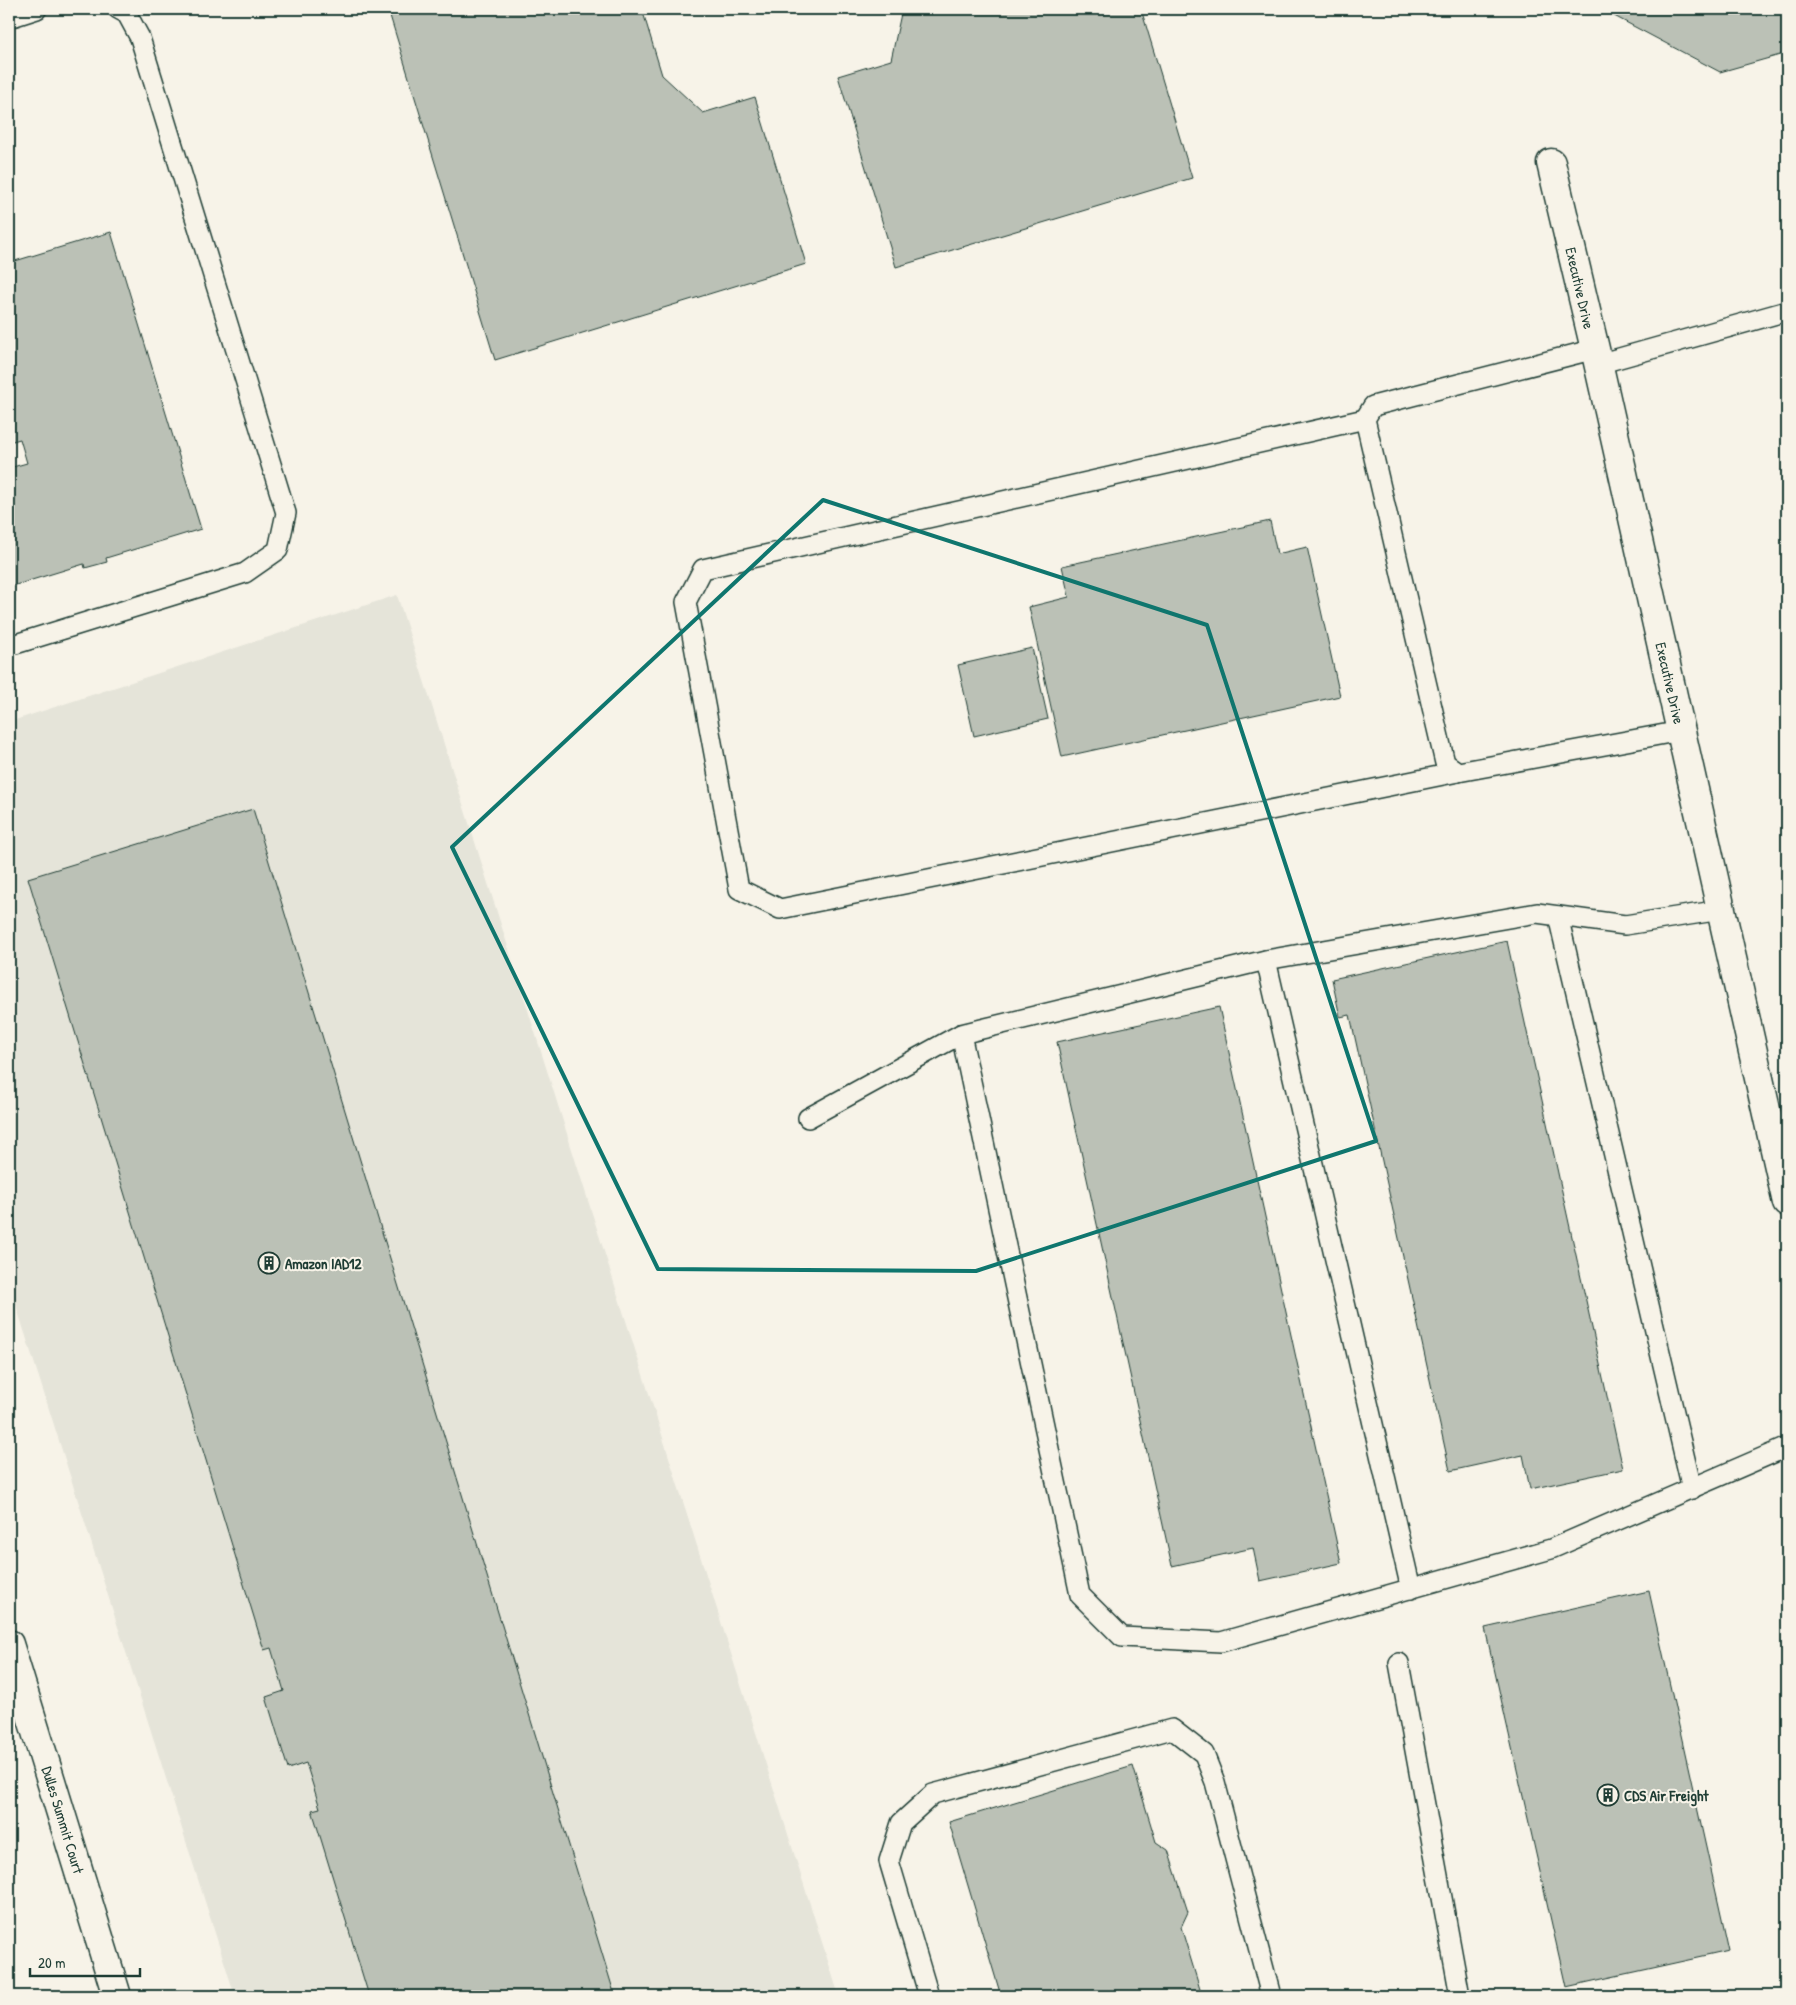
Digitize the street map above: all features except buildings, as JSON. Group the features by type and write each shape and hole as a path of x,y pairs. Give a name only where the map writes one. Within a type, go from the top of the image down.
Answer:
{"street":[{"name":"Executive Drive","path":"1550,164 1597,357 1787,1203"},
{"name":"Dulles Summit Court","path":"9,1644 117,1996"}],"lane":[{"path":"9,18 37,9"},
{"path":"9,646 245,573 278,550 286,513 140,38 127,14 118,9"},
{"path":"1681,731 1458,772 780,909 739,890 686,602 703,569 1365,418 1373,406 1597,357 1787,311"},
{"path":"1365,418 1445,763 1458,772"},
{"path":"808,1118 962,1034 1266,960 1538,913 1625,925 1721,910"},
{"path":"1558,916 1692,1489"},
{"path":"1266,960 1411,1589"},
{"path":"962,1034 1080,1595 1122,1637 1221,1642 1411,1589 1551,1549 1787,1447"},
{"path":"1399,1663 1460,1996"},
{"path":"929,1996 889,1861 901,1823 934,1794 1172,1729 1204,1754 1215,1782 1271,1996"}],"highlighted area":[{"path":"823,500 1207,625 1376,1141 976,1271 658,1269 452,847"}],"shaded area":[{"path":"397,595 839,1996 235,1996 9,1283 9,722"}],"place":[{"name":"Amazon IAD12","path":"269,1263"},
{"name":"CDS Air Freight","path":"1608,1795"}]}
